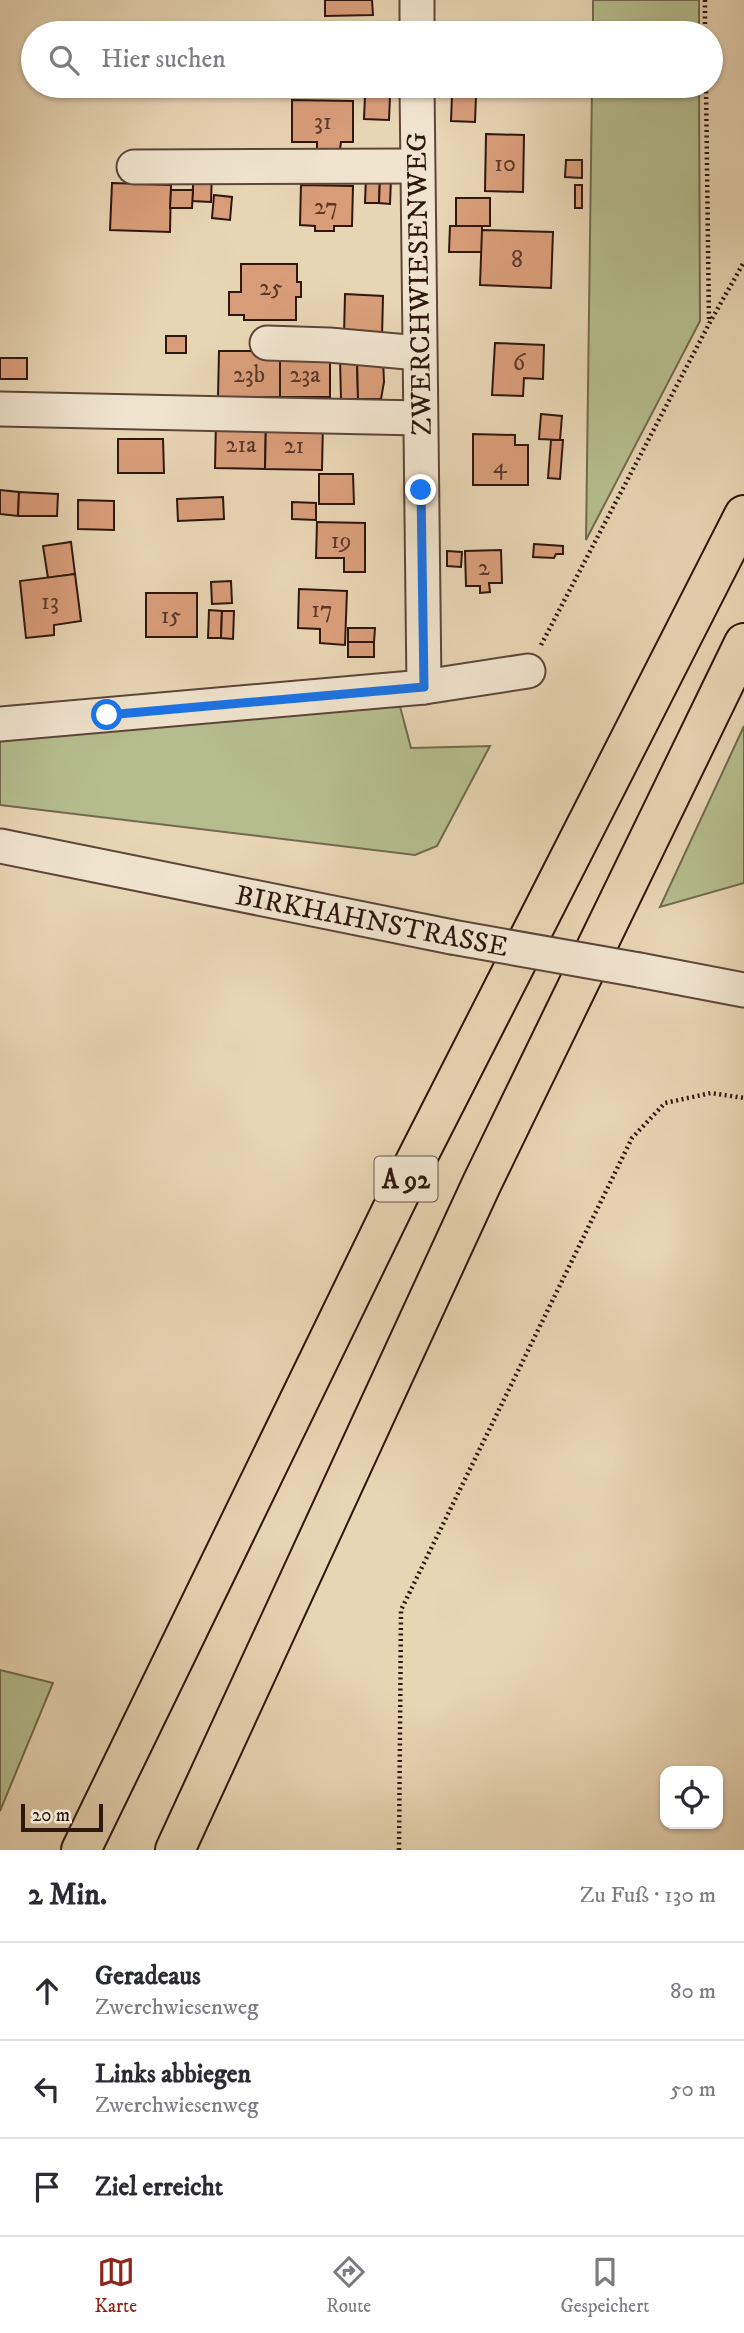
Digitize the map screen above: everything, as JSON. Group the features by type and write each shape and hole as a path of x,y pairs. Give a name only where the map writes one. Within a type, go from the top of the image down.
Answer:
{"highway":[{"name":"A 92","path":"81,1850 416,1160 744,515"},
{"name":"A 92","path":"175,1850 482,1184 744,643"}],"street":[{"path":"417,0 417,21"},
{"name":"ZWERCHWIESENWEG","path":"417,98 424,687"},
{"path":"134,167 416,166"},
{"path":"267,343 419,353"},
{"path":"0,409 420,418"},
{"path":"0,724 424,687 528,671"},
{"name":"BIRKHAHNSTRASSE","path":"0,846 452,937 744,990"}],"path":[{"path":"705,0 705,21"},
{"path":"706,98 709,324"},
{"path":"528,671 744,262"},
{"path":"399,1850 401,1610 632,1138 665,1103 711,1093 744,1098"}],"green space":[{"path":"593,0 699,0 699,21 593,21"},
{"path":"592,98 699,98 700,321 586,540"},
{"path":"397,695 411,748 490,746 437,846 415,855 0,805 0,737"},
{"path":"744,726 744,883 660,907"},
{"path":"0,1670 53,1683 0,1811"}],"building":[{"path":"325,0 372,0 373,15 325,16"},
{"path":"365,98 390,98 389,120 364,119"},
{"path":"452,98 476,98 475,122 451,121"},
{"path":"292,100 353,101 353,142 341,142 340,150 317,150 317,142 292,142"},
{"path":"486,134 524,135 523,192 485,191"},
{"path":"566,160 582,160 582,178 565,177"},
{"path":"194,172 212,173 211,202 192,201"},
{"path":"366,177 380,178 379,203 365,203"},
{"path":"380,178 391,178 390,204 379,203"},
{"path":"112,183 171,185 170,232 110,230"},
{"path":"301,185 353,186 352,226 334,226 334,231 315,231 315,226 300,225"},
{"path":"575,185 582,185 582,208 575,208"},
{"path":"171,190 193,190 192,208 170,208"},
{"path":"214,195 232,197 230,220 212,218"},
{"path":"456,198 490,198 490,226 456,226"},
{"path":"450,226 482,226 482,252 449,252"},
{"path":"482,230 553,232 551,288 480,285"},
{"path":"241,264 297,264 297,282 301,282 301,297 296,297 296,320 244,320 244,315 229,315 229,292 241,292"},
{"path":"345,294 383,296 382,337 344,335"},
{"path":"166,336 186,336 186,353 166,353"},
{"path":"495,343 544,345 543,379 524,378 523,396 492,395"},
{"path":"219,351 280,351 280,397 218,397"},
{"path":"280,351 330,351 330,397 280,397"},
{"path":"0,358 27,358 27,379 0,379"},
{"path":"340,359 357,359 358,399 341,399"},
{"path":"357,359 383,359 384,382 381,399 358,399"},
{"path":"541,414 562,416 560,440 539,439"},
{"path":"216,420 266,421 265,469 215,468"},
{"path":"266,421 323,422 322,470 265,469"},
{"path":"473,434 515,435 515,445 528,445 528,485 473,485"},
{"path":"118,439 163,439 164,473 118,473"},
{"path":"551,440 563,440 560,479 548,478"},
{"path":"319,474 353,474 354,504 319,504"},
{"path":"0,490 19,492 18,516 0,514"},
{"path":"19,492 58,494 57,516 18,516"},
{"path":"223,497 224,519 178,521 177,499"},
{"path":"78,500 114,501 114,530 78,529"},
{"path":"292,502 316,503 316,520 292,519"},
{"path":"317,522 365,523 365,572 344,572 344,558 316,558"},
{"path":"71,542 75,574 48,578 43,546"},
{"path":"534,544 563,546 563,554 556,554 554,558 533,557"},
{"path":"501,550 502,583 489,583 490,592 480,593 480,586 466,586 465,551"},
{"path":"447,551 462,552 461,567 447,566"},
{"path":"75,574 81,621 54,625 54,635 26,638 20,581"},
{"path":"231,581 232,603 212,604 211,582"},
{"path":"299,589 347,591 345,645 320,643 320,629 298,628"},
{"path":"146,593 197,593 197,637 146,637"},
{"path":"209,610 222,611 221,638 208,638"},
{"path":"222,611 234,611 233,639 221,638"},
{"path":"348,628 375,628 374,642 348,642"},
{"path":"348,642 374,642 374,657 348,657"}],"route":[{"path":"107,715 424,687 421,490"}]}
